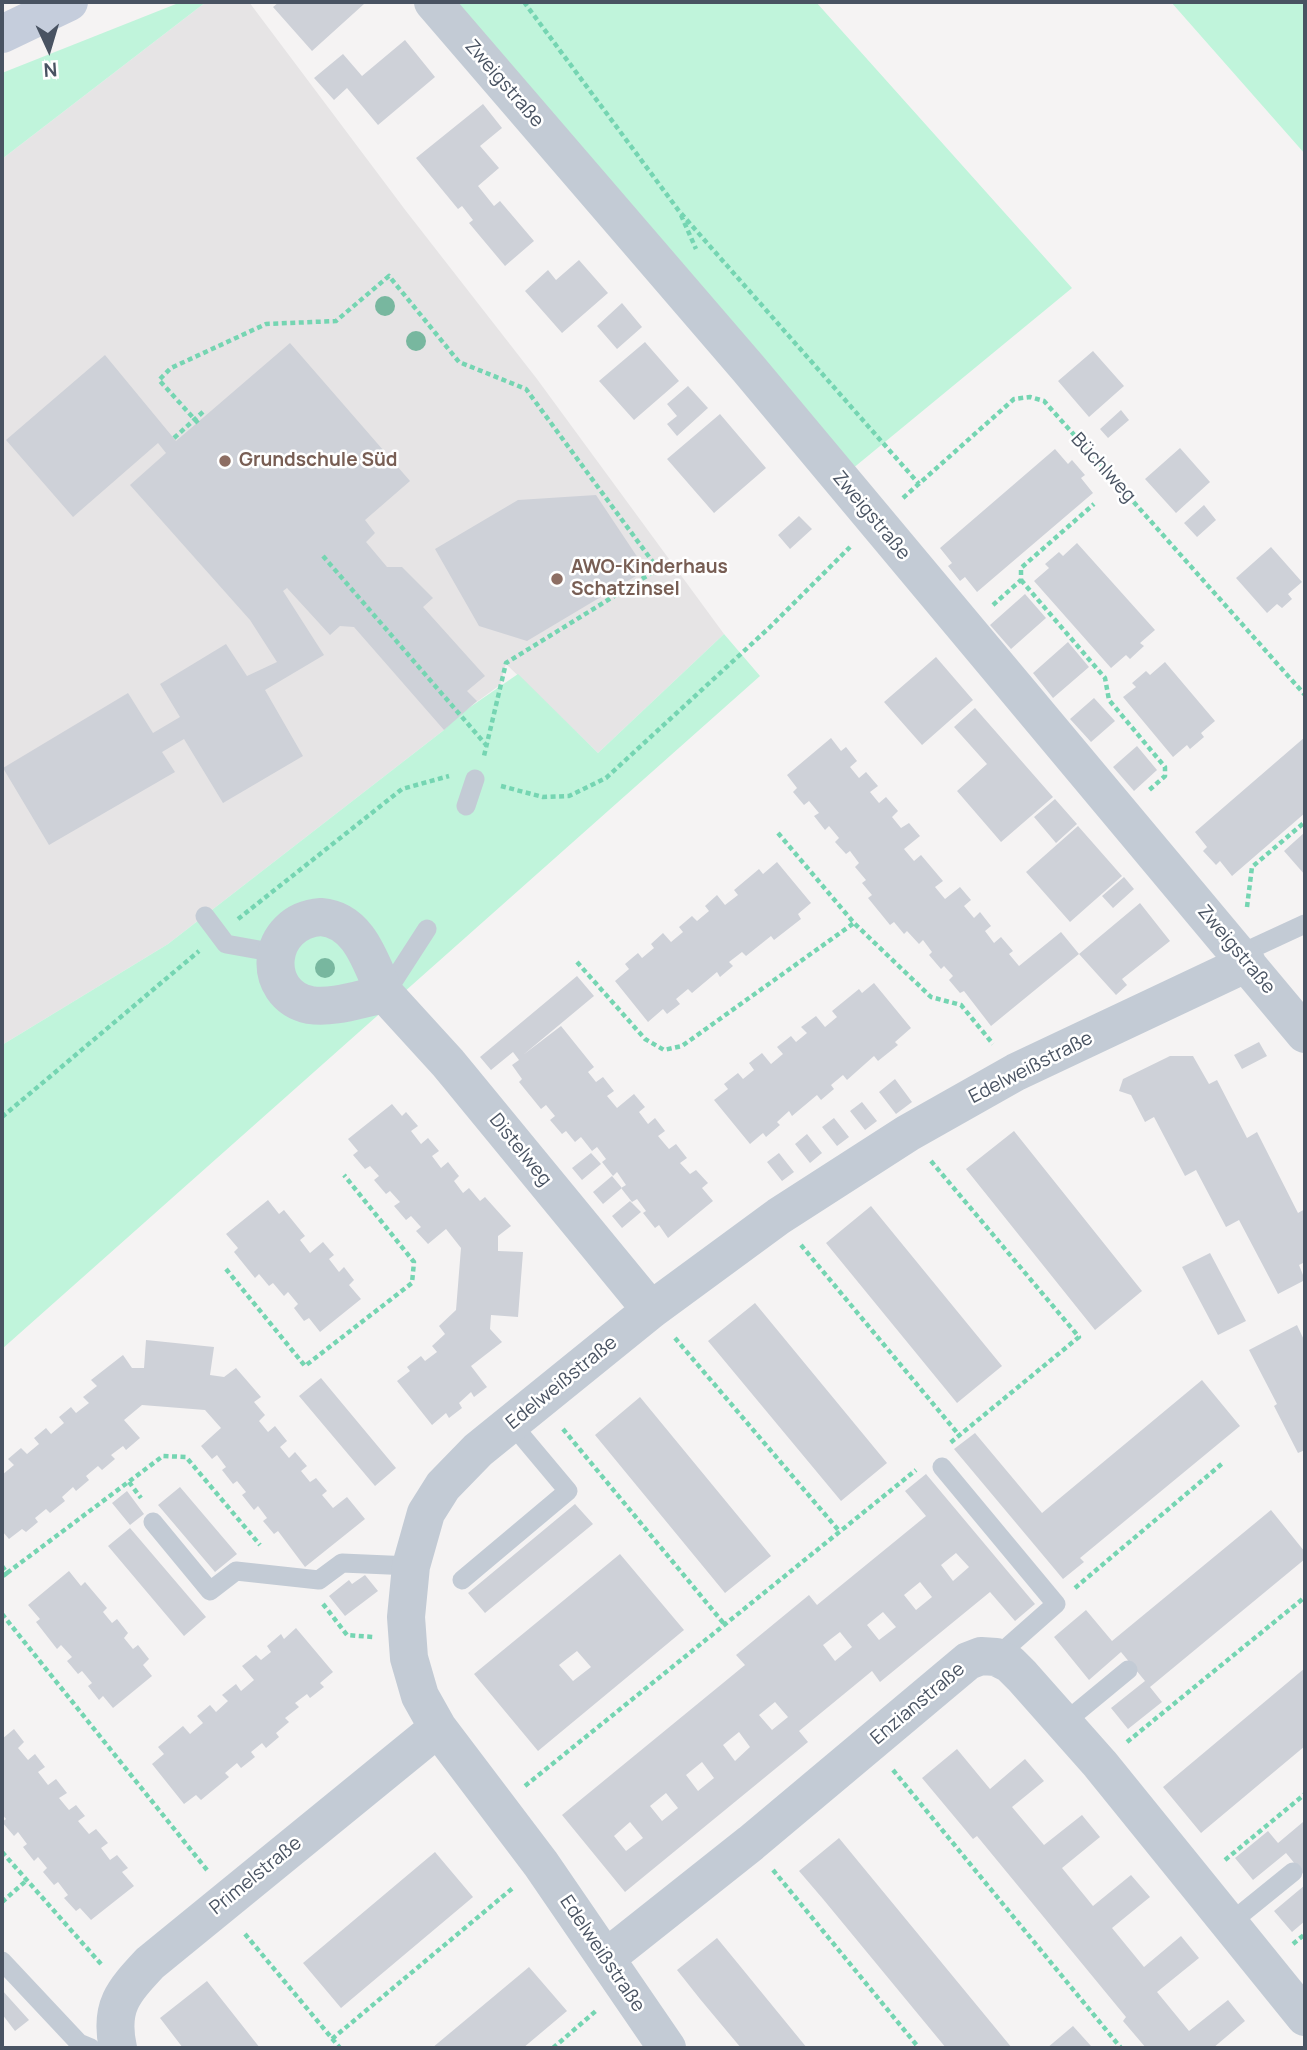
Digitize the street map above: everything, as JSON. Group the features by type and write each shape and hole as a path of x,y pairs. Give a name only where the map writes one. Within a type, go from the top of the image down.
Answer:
{"street":[{"path":"2,34 69,2"},
{"name":"Zweigstraße","path":"433,2 748,368 1123,813 1248,955 1305,1034"},
{"name":"Distelweg","path":"276,953 286,931 299,922 321,917 336,920 349,928 359,939 385,994 448,1063 651,1310"},
{"path":"276,953 276,968 281,982 290,995 303,1003 325,1006 385,994"},
{"name":"Edelweißstraße","path":"667,2048 541,1864 438,1728 420,1696 409,1658 406,1617 411,1566 426,1513 443,1486 478,1450 651,1310 779,1216 908,1133 1016,1072 1248,955"},
{"name":"Enzianstraße","path":"615,1972 751,1843 968,1661 981,1656 996,1657"},
{"path":"996,1657 1010,1664 1065,1722 1305,2017"},
{"name":"Primelstraße","path":"118,2048 115,2035 116,2006 124,1990 149,1963 438,1728"}],"lane":[{"path":"466,806 475,779"},
{"path":"205,916 226,944 276,953"},
{"path":"1248,955 1305,924"},
{"path":"385,994 427,929"},
{"path":"462,1580 568,1490 511,1423"},
{"path":"937,1459 1056,1604 996,1657"},
{"path":"153,1522 210,1591 236,1572 319,1580 342,1563 411,1566"},
{"path":"1065,1722 1128,1671"},
{"path":"1230,1923 1293,1872"},
{"path":"2,1961 79,2043 91,2048"}],"path":[{"path":"524,2 679,211 919,484"},
{"path":"196,421 159,380 171,368 266,324 336,321 389,275 459,362 526,390 657,569 506,663 487,746 475,779"},
{"name":"Büchlweg","path":"876,522 1014,399 1030,397 1044,401 1305,695"},
{"path":"173,438 196,421 205,410"},
{"path":"1094,504 1021,568 1021,580 1105,678 1109,700 1166,767 1165,776 1123,813"},
{"path":"323,556 487,746"},
{"path":"966,629 1021,580"},
{"path":"1248,955 1245,924 1252,867 1305,822"},
{"path":"778,834 854,923 931,997 961,1005 994,1045"},
{"path":"577,962 645,1039 664,1050 682,1046 854,923"},
{"path":"499,1807 840,1532 937,1459 959,1435 1079,1337 908,1133"},
{"path":"226,1269 305,1366 412,1283 414,1262 344,1175"},
{"path":"779,1216 959,1435"},
{"path":"651,1310 840,1532"},
{"path":"541,1400 604,1482 725,1625"},
{"path":"1056,1604 1224,1462"},
{"path":"2,1566 7,1573 2,1577"},
{"path":"303,1579 347,1635 408,1640"},
{"path":"1100,1764 1305,1597"},
{"path":"2,1614 229,1898 240,1928 340,2048"},
{"path":"871,1744 1121,2048"},
{"path":"1196,1884 1305,1794"},
{"path":"751,1843 919,2048"},
{"path":"2,1852 124,1990"},
{"path":"332,2039 541,1864"},
{"path":"2,1902 27,1880"},
{"path":"553,2048 615,1972"}],"shaded area":[{"name":"Grundschule Süd","path":"206,2 249,2 406,211 537,379 724,634 598,753 506,664 500,685 168,944 2,1045 2,159"}],"green space":[{"path":"181,2 206,2 2,159 2,73"},
{"path":"445,2 816,2 1072,288 829,488"},
{"path":"1171,2 1305,2 1305,154"},
{"path":"724,634 760,676 2,1349 2,1045 168,944 444,730 460,714 518,674 598,753"}],"building":[{"path":"279,2 364,4 312,51 273,7"},
{"path":"405,40 435,77 378,125 347,88 334,100 314,78 343,54 362,76"},
{"path":"483,104 502,128 480,146 499,168 478,186 494,206 500,201 534,241 505,266 469,223 473,220 462,206 458,209 416,158"},
{"path":"579,260 608,293 562,333 525,291 548,270 556,280"},
{"path":"622,303 642,327 617,349 597,326"},
{"path":"645,342 679,381 634,420 599,381"},
{"path":"290,343 410,481 365,520 375,533 366,542 387,567 402,567 433,598 423,607 485,676 467,691 477,701 444,730 354,627 340,626 330,635 287,588 283,591 324,655 265,690 303,756 223,803 184,739 162,752 175,772 49,845 3,768 128,693 153,733 180,717 160,684 226,644 247,676 277,662 250,620 130,485 166,453 158,443 73,517 6,440 105,355 176,441"},
{"path":"1093,351 1124,386 1089,417 1058,381"},
{"path":"688,386 708,408 677,436 667,424 677,416 667,404"},
{"path":"1121,410 1129,420 1108,438 1100,429"},
{"path":"720,414 766,468 714,513 667,459"},
{"path":"1180,448 1210,482 1176,513 1145,479"},
{"path":"1055,449 1068,464 1072,460 1085,475 1081,478 1093,493 977,592 965,577 960,581 948,566 952,563 940,548"},
{"path":"596,495 646,570 527,641 479,626 435,549 518,500"},
{"path":"1204,505 1216,520 1197,537 1184,523"},
{"path":"799,516 812,529 790,549 778,535"},
{"path":"1077,543 1155,630 1140,643 1144,646 1130,659 1126,655 1111,668 1034,581 1049,568 1045,564 1059,552 1063,556"},
{"path":"1271,547 1302,582 1288,594 1292,599 1282,608 1277,604 1267,613 1236,578"},
{"path":"1025,594 1046,618 1011,649 990,625"},
{"path":"1068,642 1089,667 1053,698 1033,673"},
{"path":"936,657 973,700 922,745 884,702"},
{"path":"1165,662 1215,721 1201,733 1204,737 1190,749 1187,745 1173,757 1123,697 1136,687 1132,683 1146,671 1150,675"},
{"path":"1094,698 1115,721 1091,742 1070,719"},
{"path":"975,708 1053,797 1001,842 957,791 987,764 954,727"},
{"path":"1305,737 1305,813 1232,876 1220,861 1216,865 1203,851 1207,847 1195,832"},
{"path":"831,738 841,751 846,747 857,761 850,767 859,778 866,772 878,786 870,792 879,803 886,797 898,811 892,817 901,828 909,823 920,836 904,849 914,861 921,855 943,881 935,887 945,899 960,887 971,900 964,906 974,918 980,912 991,926 985,931 994,943 1001,937 1013,951 1009,954 1019,966 1061,932 1079,954 991,1026 964,991 960,993 949,980 953,976 944,966 941,969 929,955 932,952 923,940 919,944 907,931 904,934 894,922 890,925 868,898 872,895 862,883 866,880 855,867 859,863 850,851 846,854 835,842 839,838 829,826 825,830 814,816 819,813 809,801 804,805 793,792 797,788 787,775"},
{"path":"1137,746 1157,770 1134,791 1113,767"},
{"path":"1055,799 1077,824 1056,843 1034,817"},
{"path":"1078,826 1122,876 1070,922 1026,872"},
{"path":"1305,832 1305,875 1284,851"},
{"path":"777,862 811,903 798,914 801,919 774,940 771,936 746,956 742,952 729,962 733,966 720,977 717,972 692,993 688,989 676,999 680,1004 667,1014 663,1009 648,1022 615,981 629,969 625,964 638,953 642,958 654,948 651,944 663,933 671,942 683,932 679,927 692,916 697,921 709,911 705,906 717,895 725,905 738,895 734,890 759,869 763,874"},
{"path":"1124,877 1134,889 1113,908 1102,896"},
{"path":"1140,903 1170,941 1122,979 1127,985 1116,995 1079,954"},
{"path":"577,976 594,996 523,1055 561,1026 594,1067 588,1072 596,1082 603,1077 614,1091 607,1096 617,1108 634,1094 645,1107 639,1112 648,1124 655,1118 665,1131 658,1136 669,1149 676,1144 687,1158 680,1163 690,1174 696,1170 708,1183 702,1188 713,1201 668,1238 659,1225 655,1228 643,1213 646,1211 637,1199 632,1202 621,1188 626,1185 617,1172 613,1176 602,1162 606,1159 597,1147 592,1151 581,1137 575,1142 566,1131 562,1134 550,1120 555,1116 546,1105 541,1109 519,1082 522,1079 512,1065 519,1060 513,1052 491,1070 480,1057"},
{"path":"874,983 911,1028 895,1042 898,1045 878,1061 874,1056 847,1080 843,1075 831,1085 834,1089 821,1100 817,1095 792,1116 789,1111 777,1122 780,1125 766,1137 763,1133 750,1144 714,1100 728,1089 724,1084 738,1073 743,1079 754,1070 749,1063 762,1053 771,1064 783,1054 777,1047 791,1036 796,1042 807,1033 801,1027 816,1016 825,1027 837,1017 832,1011 859,989 862,993"},
{"path":"1259,1042 1267,1056 1242,1069 1234,1055"},
{"path":"1170,1056 1193,1056 1209,1084 1217,1080 1247,1138 1257,1132 1298,1213 1305,1209 1305,1262 1299,1265 1305,1280 1278,1294 1239,1220 1226,1227 1196,1170 1185,1176 1154,1117 1145,1122 1131,1095 1119,1091 1123,1079"},
{"path":"895,1079 912,1102 896,1114 879,1092"},
{"path":"862,1102 877,1121 865,1130 850,1111"},
{"path":"392,1104 402,1116 406,1112 418,1126 411,1131 421,1144 428,1138 439,1151 432,1156 441,1168 448,1162 459,1176 454,1181 463,1193 469,1188 480,1201 485,1197 511,1226 498,1236 498,1251 523,1252 518,1317 491,1315 490,1329 502,1342 471,1366 487,1387 474,1397 471,1392 459,1403 462,1408 449,1418 446,1413 432,1425 397,1381 410,1371 407,1367 421,1356 425,1361 437,1352 432,1346 445,1334 439,1326 456,1310 461,1248 446,1229 428,1244 416,1231 421,1227 411,1216 406,1220 394,1206 400,1202 390,1191 386,1194 374,1180 379,1176 370,1166 365,1169 353,1155 358,1151 348,1139"},
{"path":"834,1118 849,1137 837,1146 822,1127"},
{"path":"1014,1131 1142,1291 1095,1330 966,1169"},
{"path":"807,1134 822,1153 810,1163 795,1144"},
{"path":"591,1153 601,1164 582,1180 572,1168"},
{"path":"779,1153 794,1172 782,1181 767,1162"},
{"path":"612,1176 622,1188 603,1204 593,1192"},
{"path":"268,1200 279,1214 284,1210 305,1236 300,1240 310,1253 323,1242 334,1255 329,1259 339,1272 344,1267 354,1280 349,1285 361,1299 320,1332 309,1318 304,1321 294,1308 298,1304 288,1292 284,1296 273,1283 269,1286 259,1274 255,1278 234,1252 238,1248 226,1234"},
{"path":"630,1201 641,1212 622,1228 612,1216"},
{"path":"871,1206 1002,1366 957,1403 826,1243"},
{"path":"1210,1253 1246,1321 1218,1335 1182,1267"},
{"path":"755,1303 887,1463 841,1501 708,1341"},
{"path":"1297,1325 1305,1342 1305,1450 1298,1453 1249,1350"},
{"path":"146,1340 214,1347 210,1375 224,1377 236,1368 261,1397 254,1402 265,1415 259,1421 268,1432 275,1426 287,1441 280,1447 289,1458 295,1452 307,1466 301,1471 310,1482 316,1478 327,1491 322,1495 333,1508 347,1497 365,1519 305,1567 278,1531 274,1534 263,1521 267,1518 258,1506 254,1510 242,1495 246,1492 237,1481 233,1484 222,1470 226,1467 217,1455 212,1459 201,1446 221,1428 205,1410 142,1405 124,1420 140,1438 126,1450 123,1446 111,1455 115,1459 102,1470 98,1466 86,1476 89,1480 76,1491 73,1487 62,1497 65,1501 50,1513 46,1509 35,1518 38,1522 26,1532 22,1529 9,1539 2,1531 2,1475 14,1465 8,1459 21,1448 27,1454 39,1444 34,1438 46,1428 51,1434 64,1423 59,1417 71,1407 76,1413 89,1403 83,1397 97,1386 91,1380 123,1355 132,1368 144,1368"},
{"path":"321,1378 396,1468 375,1486 299,1396"},
{"path":"1202,1380 1240,1426 1080,1558 1084,1562 1063,1579 954,1449 975,1433 1042,1513"},
{"path":"640,1397 771,1556 725,1593 595,1435"},
{"path":"926,1474 1035,1604 1015,1621 990,1592 880,1682 872,1671 799,1731 808,1742 625,1892 562,1815 745,1665 736,1655 809,1595 817,1605 926,1516 905,1491","holes":["956,1553 969,1567 953,1581 941,1565","920,1582 932,1597 916,1610 904,1595","883,1612 896,1627 879,1640 867,1625","840,1632 852,1647 835,1661 823,1645","775,1702 788,1717 772,1730 759,1715","739,1732 750,1747 735,1761 723,1745","702,1762 714,1778 698,1791 686,1775","666,1793 678,1808 662,1821 650,1806","630,1822 643,1838 626,1851 614,1836"]},
{"path":"180,1487 237,1554 215,1572 158,1505"},
{"path":"127,1491 144,1514 130,1525 112,1503"},
{"path":"575,1504 593,1524 485,1613 468,1593"},
{"path":"1271,1510 1305,1552 1305,1559 1150,1687 1162,1702 1128,1729 1111,1708 1145,1681 1121,1652 1089,1680 1054,1637 1086,1610 1112,1641"},
{"path":"130,1528 206,1617 184,1636 108,1546"},
{"path":"620,1554 684,1630 538,1751 474,1674","holes":["577,1651 591,1667 573,1681 559,1665"]},
{"path":"69,1571 81,1586 85,1582 107,1608 103,1612 112,1623 117,1619 128,1633 124,1638 133,1649 138,1645 149,1659 143,1665 152,1676 113,1708 103,1696 99,1700 88,1686 92,1683 82,1671 78,1674 67,1661 72,1657 61,1645 57,1649 36,1622 40,1619 28,1605"},
{"path":"365,1575 378,1591 345,1616 329,1596 349,1580 352,1584"},
{"path":"296,1628 333,1672 320,1683 324,1687 310,1698 307,1694 295,1703 299,1707 285,1718 289,1722 276,1733 279,1737 266,1748 262,1743 251,1752 255,1757 241,1768 237,1763 225,1773 229,1777 201,1800 196,1795 184,1804 152,1764 164,1754 158,1747 183,1726 190,1734 203,1723 197,1716 210,1705 216,1712 228,1701 222,1695 236,1684 241,1691 254,1680 242,1666 256,1655 261,1660 271,1652 267,1646 281,1634 284,1639"},
{"path":"1305,1668 1305,1746 1201,1833 1163,1787"},
{"path":"14,1729 24,1742 18,1748 28,1760 35,1754 45,1767 38,1772 48,1785 56,1779 67,1793 59,1798 69,1810 76,1805 85,1816 78,1821 89,1834 96,1829 108,1843 101,1848 110,1860 117,1855 128,1868 122,1872 134,1886 91,1920 80,1908 76,1911 64,1898 68,1895 58,1882 54,1885 43,1872 47,1868 38,1857 34,1861 23,1847 27,1844 18,1832 14,1836 2,1822 6,1819 2,1814 2,1739"},
{"path":"957,1749 990,1789 1025,1759 1044,1781 1012,1807 1044,1845 1082,1815 1100,1837 1062,1868 1093,1906 1131,1875 1150,1897 1112,1928 1144,1967 1181,1936 1199,1958 1157,1992 1189,2031 1228,2000 1245,2021 1213,2048 1146,2048 1123,2021 1126,2017 977,1836 973,1839 922,1778"},
{"path":"1303,1822 1305,1876 1286,1853 1253,1880 1235,1858 1268,1831 1278,1843"},
{"path":"839,1838 1012,2048 946,2048 799,1871"},
{"path":"435,1852 473,1897 341,2008 303,1963"},
{"path":"1305,1885 1305,1921 1292,1932 1274,1911"},
{"path":"717,1938 807,2048 741,2048 700,1999 677,1970"},
{"path":"529,1967 567,2011 523,2048 432,2048"},
{"path":"207,1981 260,2048 183,2048 160,2018"},
{"path":"2,1990 29,2020 15,2031 2,2014"},
{"path":"1073,2026 1091,2046 1089,2048 1047,2048"}],"place":[{"name":"Grundschule Süd","path":"225,461"},
{"name":"AWO-Kinderhaus Schatzinsel","path":"557,579"}]}
